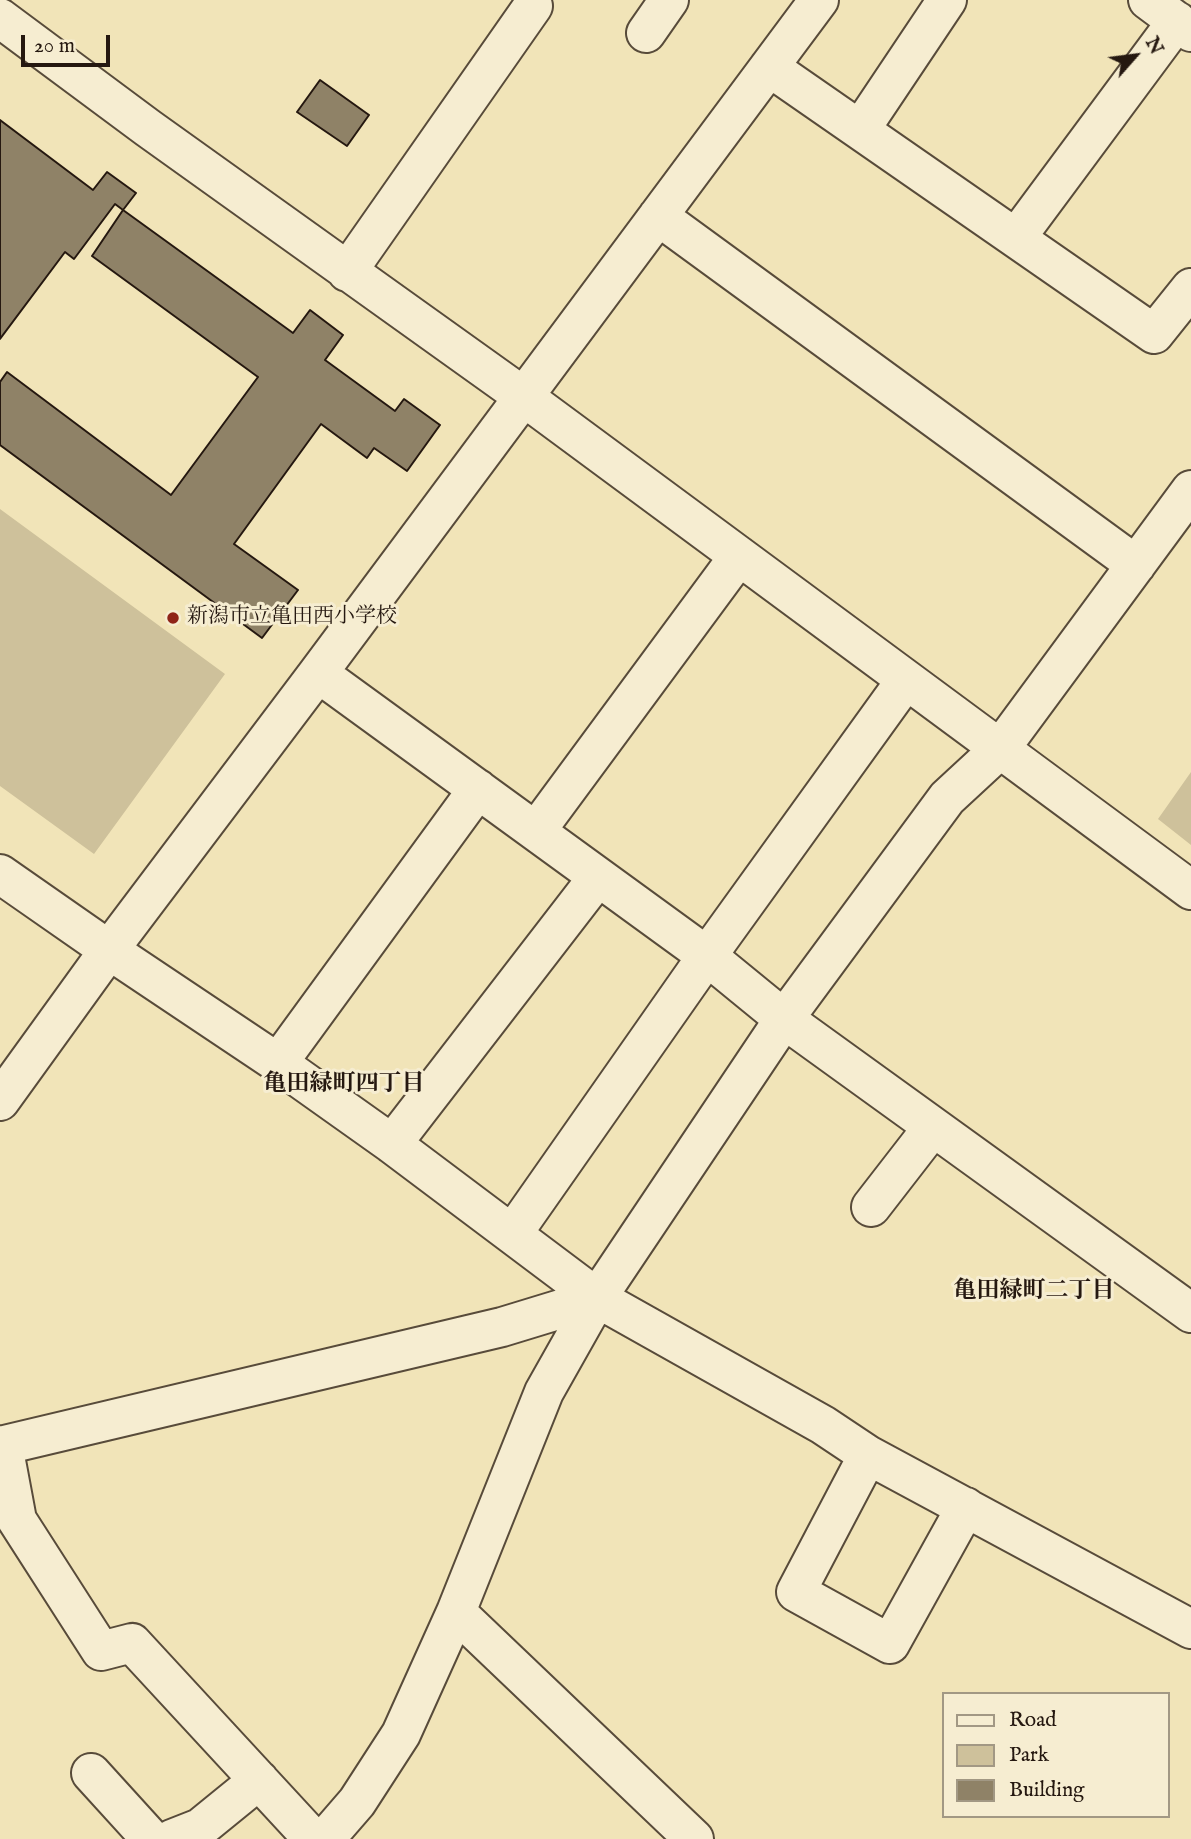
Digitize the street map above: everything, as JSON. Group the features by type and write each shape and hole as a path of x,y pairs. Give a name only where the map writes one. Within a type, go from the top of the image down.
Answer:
{"street":[{"path":"646,33 669,0"},
{"path":"0,1101 109,950 819,0"},
{"path":"860,130 947,0"},
{"path":"347,272 533,6"},
{"path":"0,18 347,272 524,397 1191,890"},
{"path":"1016,239 1172,18"},
{"path":"769,68 1154,334 1191,288"},
{"path":"658,216 1136,565"},
{"path":"325,1839 357,1802 401,1734 456,1612 544,1392 597,1297 784,1019 947,798 1000,749 1191,490"},
{"path":"536,831 739,556"},
{"path":"318,673 707,956 784,1019 1191,1313"},
{"path":"513,1233 707,956 906,680"},
{"path":"278,1063 478,789"},
{"path":"0,874 278,1063 597,1297 823,1425 868,1455 1191,1629"},
{"path":"391,1144 598,877"},
{"path":"871,1208 933,1127"},
{"path":"313,1839 132,1643 101,1651 17,1520 1,1446 502,1327 597,1297"},
{"path":"868,1455 796,1592 890,1644 966,1507"},
{"path":"456,1612 694,1839"},
{"path":"91,1773 151,1839"},
{"path":"172,1839 200,1828 258,1780"}],"green space":[{"path":"0,509 225,674 94,854 0,786"},
{"path":"1191,772 1191,845 1158,819"}],"building":[{"path":"320,80 369,115 347,146 297,112"},
{"path":"0,120 93,190 107,172 136,193 123,210 115,204 74,259 65,252 0,339"},
{"path":"123,210 293,333 310,310 343,335 325,360 395,411 404,399 440,425 407,471 374,448 367,458 321,424 234,544 298,590 262,638 0,445 0,382 7,372 171,495 258,377 92,256"}],"place":[{"name":"新潟市立亀田西小学校","path":"173,618"}],"district":[{"name":"亀田緑町四丁目","path":"344,1085"},
{"name":"亀田緑町二丁目","path":"1034,1292"}]}
